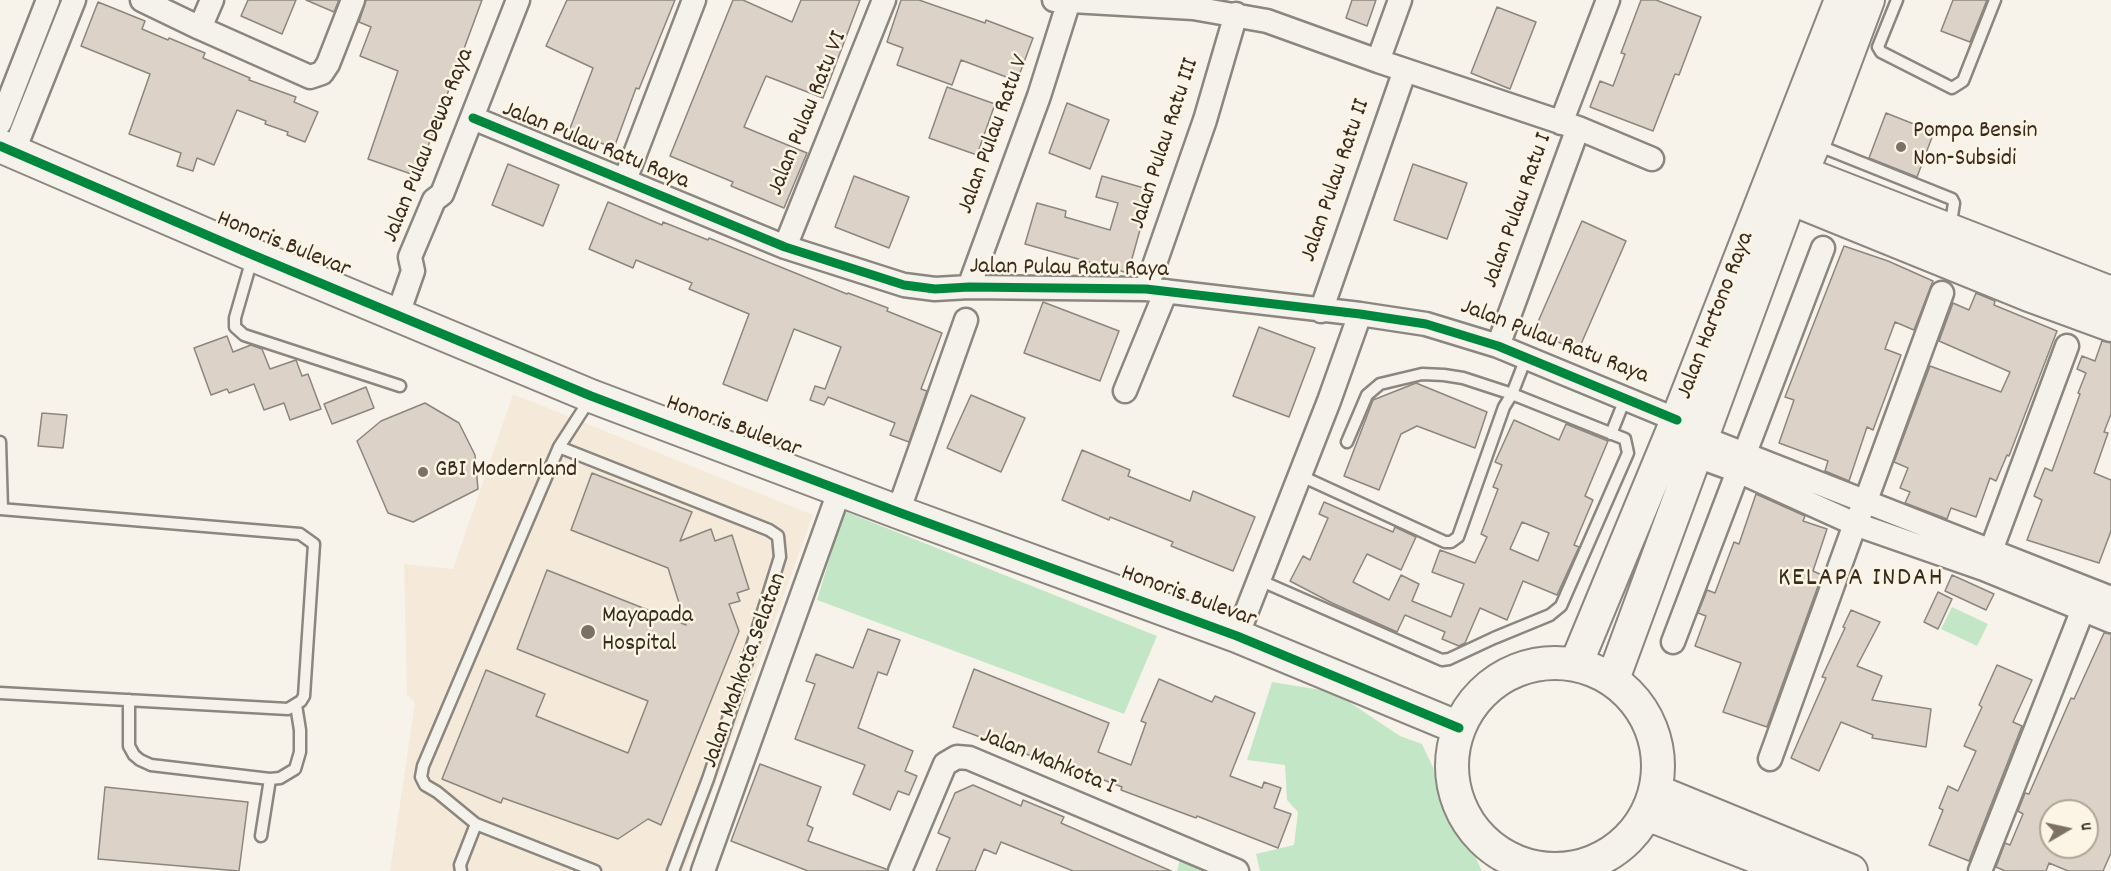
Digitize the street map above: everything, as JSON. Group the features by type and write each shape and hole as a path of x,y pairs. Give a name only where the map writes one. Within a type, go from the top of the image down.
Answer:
{"street":[{"path":"0,123 48,0"},
{"path":"7,150 74,0"},
{"path":"142,0 310,76 322,73 328,64 353,0"},
{"path":"200,28 212,0"},
{"name":"Jalan Pulau Dewa Raya","path":"398,315 413,271 410,257 434,200 442,194 518,0"},
{"path":"625,180 694,0"},
{"name":"Jalan Pulau Ratu VI","path":"785,248 884,0"},
{"path":"1054,0 1194,4 1267,21 1570,126 1652,159"},
{"path":"1378,61 1400,0"},
{"name":"Jalan Pulau Ratu I","path":"1498,346 1570,126 1608,0"},
{"name":"Jalan Hartono Raya","path":"1613,679 1691,437 1841,0"},
{"name":"Jalan Hartono Raya","path":"1576,664 1691,437 1814,144 1866,42 1868,0"},
{"name":"Jalan Pulau Ratu V","path":"969,287 1039,96 1069,1"},
{"name":"Jalan Pulau Ratu III","path":"1125,392 1236,14"},
{"name":"Jalan Pulau Ratu II","path":"1321,310 1405,70"},
{"name":"Jalan Pulau Ratu Raya","path":"473,118 785,248 904,285 935,289 969,287 1156,290 1426,324 1498,346 1625,399 1741,463"},
{"name":"Honoris Bulevar","path":"7,150 591,396 898,512 1237,636 1459,728"},
{"path":"1796,185 1943,245 2111,325"},
{"path":"1943,245 2111,293"},
{"path":"1673,642 1823,248"},
{"path":"1770,759 1942,293"},
{"path":"1237,636 1329,401 1359,314"},
{"path":"898,512 966,320"},
{"path":"1988,560 2067,346"},
{"path":"1741,463 1865,503 1988,560 2083,611 2111,621"},
{"path":"1741,463 1855,524 2101,594 2083,611 1980,871"},
{"name":"Jalan Mahkota Selatan","path":"703,871 840,489"},
{"path":"1547,662 1576,664 1613,679 1642,709 1652,728 1657,749 1659,770 1651,803 1635,832 1619,848 1600,859 1579,867 1558,869 1513,866 1473,829 1460,806 1453,781 1452,754 1459,728 1473,703 1493,682 1519,668 1547,662"},
{"name":"Jalan Mahkota I","path":"900,871 945,764 957,757 969,758 1237,871"},
{"path":"1651,803 1793,871"},
{"path":"1651,803 1851,871"}],"lane":[{"path":"1897,0 1866,42 1884,55 1952,88 1963,81 1995,0"},
{"path":"1814,144 1952,199 1954,203 1943,245"},
{"path":"253,255 234,318 235,327 244,335 400,386"},
{"path":"1299,475 1445,542 1451,542 1458,537 1504,407 1512,394 1526,358"},
{"path":"1259,580 1442,660 1449,659 1550,615 1561,606 1628,453 1625,439 1512,394 1463,378 1422,374 1380,384 1367,394 1347,442"},
{"path":"591,396 559,447 423,766 421,777 425,784 476,824 595,871"},
{"path":"1611,434 1625,399"},
{"path":"0,442 1,509 300,534 314,544 304,696 296,705 288,709 0,693"},
{"path":"559,447 769,530 778,536 780,557 752,647 708,779 673,871"},
{"path":"129,700 129,746 140,760 151,765 270,779 280,778 295,769 300,752 300,730 296,705"},
{"path":"261,836 270,779"},
{"path":"460,871 476,824"}],"shaded area":[{"name":"Mayapada Hospital","path":"513,394 813,515 684,871 390,871 415,702 407,695 404,564 453,569"}],"green space":[{"path":"844,511 1157,636 1124,714 817,600"},
{"path":"1952,607 1988,624 1977,646 1941,629"},
{"path":"1272,682 1334,692 1400,736 1422,744 1482,871 1260,871 1256,854 1294,845 1298,812 1287,800 1285,765 1247,760"},
{"path":"1180,859 1207,871 1177,871"}],"building":[{"path":"248,0 296,0 282,34 241,16"},
{"path":"306,0 339,0 334,12"},
{"path":"366,0 482,0 417,176 368,159 398,71 360,56 371,27 359,22"},
{"path":"567,0 675,0 639,89 636,88 614,148 569,131 593,68 546,46"},
{"path":"733,0 743,0 792,22 801,0 860,0 823,98 766,76 744,127 807,153 784,208 731,186 733,182 670,156"},
{"path":"901,0 919,0 985,23 986,20 1033,38 1017,81 961,60 952,85 897,65 903,48 887,42"},
{"path":"1352,0 1376,0 1367,26 1346,18"},
{"path":"1641,0 1656,0 1701,17 1679,75 1675,74 1653,131 1590,107 1600,81 1613,86 1625,54 1621,53"},
{"path":"1953,0 1987,0 1970,42 1941,31"},
{"path":"98,2 145,21 142,29 205,53 203,58 250,78 249,80 296,97 294,102 318,112 305,142 287,135 288,132 265,124 266,121 237,110 214,165 197,158 193,171 177,166 181,153 129,134 150,74 81,46"},
{"path":"1497,7 1536,22 1510,89 1471,73"},
{"path":"947,87 995,104 977,155 929,138"},
{"path":"1067,103 1109,120 1090,169 1049,153"},
{"name":"Pompa Bensin Non-Subsidi","path":"1886,113 1934,132 1917,177 1869,158"},
{"path":"508,164 559,185 543,226 492,205"},
{"path":"1413,164 1467,183 1447,239 1394,220"},
{"path":"854,176 909,197 889,248 835,227"},
{"path":"1102,176 1151,190 1128,273 1025,244 1037,203 1066,211 1065,217 1110,230 1118,203 1096,197"},
{"path":"608,202 662,225 663,222 708,240 709,238 847,294 888,308 887,311 942,333 921,389 927,391 909,442 890,435 895,423 828,397 824,405 810,400 815,386 825,389 841,347 794,329 767,401 723,384 749,314 689,289 692,283 636,260 633,268 589,249"},
{"path":"1582,221 1626,241 1578,351 1534,331"},
{"path":"1844,246 1888,261 1933,281 1914,330 1895,322 1885,349 1901,355 1873,430 1867,427 1849,481 1825,471 1828,461 1779,443 1794,400 1785,397"},
{"path":"1976,293 1995,301 1994,305 2057,331 2009,456 2007,455 1996,481 1990,478 1976,517 1951,508 1947,519 1905,503 1910,492 1900,488 1908,468 1894,462 1930,366 2001,392 2010,372 1939,341 1953,303 1969,310"},
{"path":"1043,302 1119,331 1100,381 1024,353"},
{"path":"1259,327 1315,348 1289,417 1233,396"},
{"path":"227,336 233,352 251,345 262,349 270,369 296,360 302,376 308,374 321,409 290,420 284,403 264,410 254,384 229,393 227,389 211,395 194,348"},
{"path":"2102,341 2111,343 2111,414 2104,432 2108,433 2094,473 2111,480 2111,531 2099,563 2027,540 2042,500 2034,496 2045,468 2052,471 2080,394 2078,393 2086,373 2077,369 2082,356 2095,361"},
{"path":"1416,383 1487,412 1475,448 1417,426 1401,434 1379,490 1344,476 1373,400"},
{"path":"366,387 374,408 332,424 324,404"},
{"path":"971,395 1025,418 1001,472 947,448"},
{"name":"GBI Modernland","path":"425,403 459,423 475,455 478,489 413,522 388,513 357,441 381,421"},
{"path":"42,413 67,415 63,448 38,446"},
{"path":"1514,420 1559,440 1566,424 1608,441 1585,496 1593,500 1574,545 1579,547 1557,595 1523,581 1507,620 1480,608 1465,643 1459,646 1442,639 1445,632 1405,615 1397,632 1290,581 1303,556 1310,560 1328,518 1319,514 1324,502 1393,532 1395,527 1416,537 1401,570 1367,554 1353,582 1389,600 1401,575 1419,584 1412,601 1451,617 1464,584 1432,572 1440,550 1475,563 1487,537 1481,534 1498,489 1493,487 1502,465 1495,462","holes":["1522,522 1549,533 1538,561 1510,549"]},
{"path":"1082,450 1130,470 1128,476 1190,501 1193,491 1255,517 1233,571 1171,546 1173,542 1110,517 1109,520 1062,500"},
{"path":"592,473 692,512 680,541 711,529 715,541 732,535 749,589 737,593 740,601 729,604 739,631 661,825 648,819 618,839 503,798 501,803 442,779 486,670 545,694 536,716 628,753 648,701 517,649 547,570 686,625 668,568 571,530"},
{"path":"1756,494 1805,516 1803,521 1827,529 1813,571 1822,575 1767,727 1723,712 1741,663 1695,646 1706,616 1698,613 1707,590 1715,593 1734,542 1739,544"},
{"path":"1952,575 1994,594 1986,610 1945,591"},
{"path":"1938,592 1952,599 1938,629 1924,622"},
{"path":"1851,610 1880,622 1857,666 1882,676 1872,700 1931,709 1926,747 1872,738 1873,735 1841,722 1819,771 1791,758 1826,678 1822,677"},
{"path":"868,629 900,640 887,675 878,672 858,728 913,751 905,771 917,776 909,795 898,791 890,810 853,794 865,765 795,739 815,684 806,681 816,654 853,668"},
{"path":"2104,633 2111,634 2111,853 2103,871 2068,871 2049,863 2046,871 2005,871 1996,867 2005,843 2010,845 2023,814 2018,811 2025,793 2029,794 2071,698 2074,699"},
{"path":"1997,665 2032,680 2013,722 2022,726 1969,861 1929,845 1943,810 1939,808 1948,786 1958,791 1976,751 1964,746 1982,707 1979,705"},
{"path":"974,669 1109,723 1098,752 1131,765 1146,723 1141,721 1159,679 1212,702 1215,696 1255,713 1230,776 1262,788 1264,782 1281,788 1274,808 1291,814 1278,848 1197,816 1196,818 1121,790 1122,787 1070,767 1037,758 953,727"},
{"path":"760,764 821,787 807,825 813,828 808,841 886,869 886,871 808,871 731,841"},
{"path":"973,785 1021,806 1023,800 1064,817 1061,823 1171,871 1073,871 1001,842 996,854 984,849 975,871 936,871 950,838 938,833 955,793"},
{"path":"105,787 248,802 239,871 98,859"}],"cycle path":[{"path":"473,118 785,247 904,285 935,289 969,287 1146,289 1426,324 1498,346 1677,420"},
{"path":"0,146 253,255 591,396 898,512 1237,636 1459,728"}],"place":[{"name":"Pompa Bensin Non-Subsidi","path":"1901,147"},
{"name":"GBI Modernland","path":"423,472"},
{"name":"Mayapada Hospital","path":"588,632"}],"district":[{"name":"KELAPA INDAH","path":"1861,580"}]}
